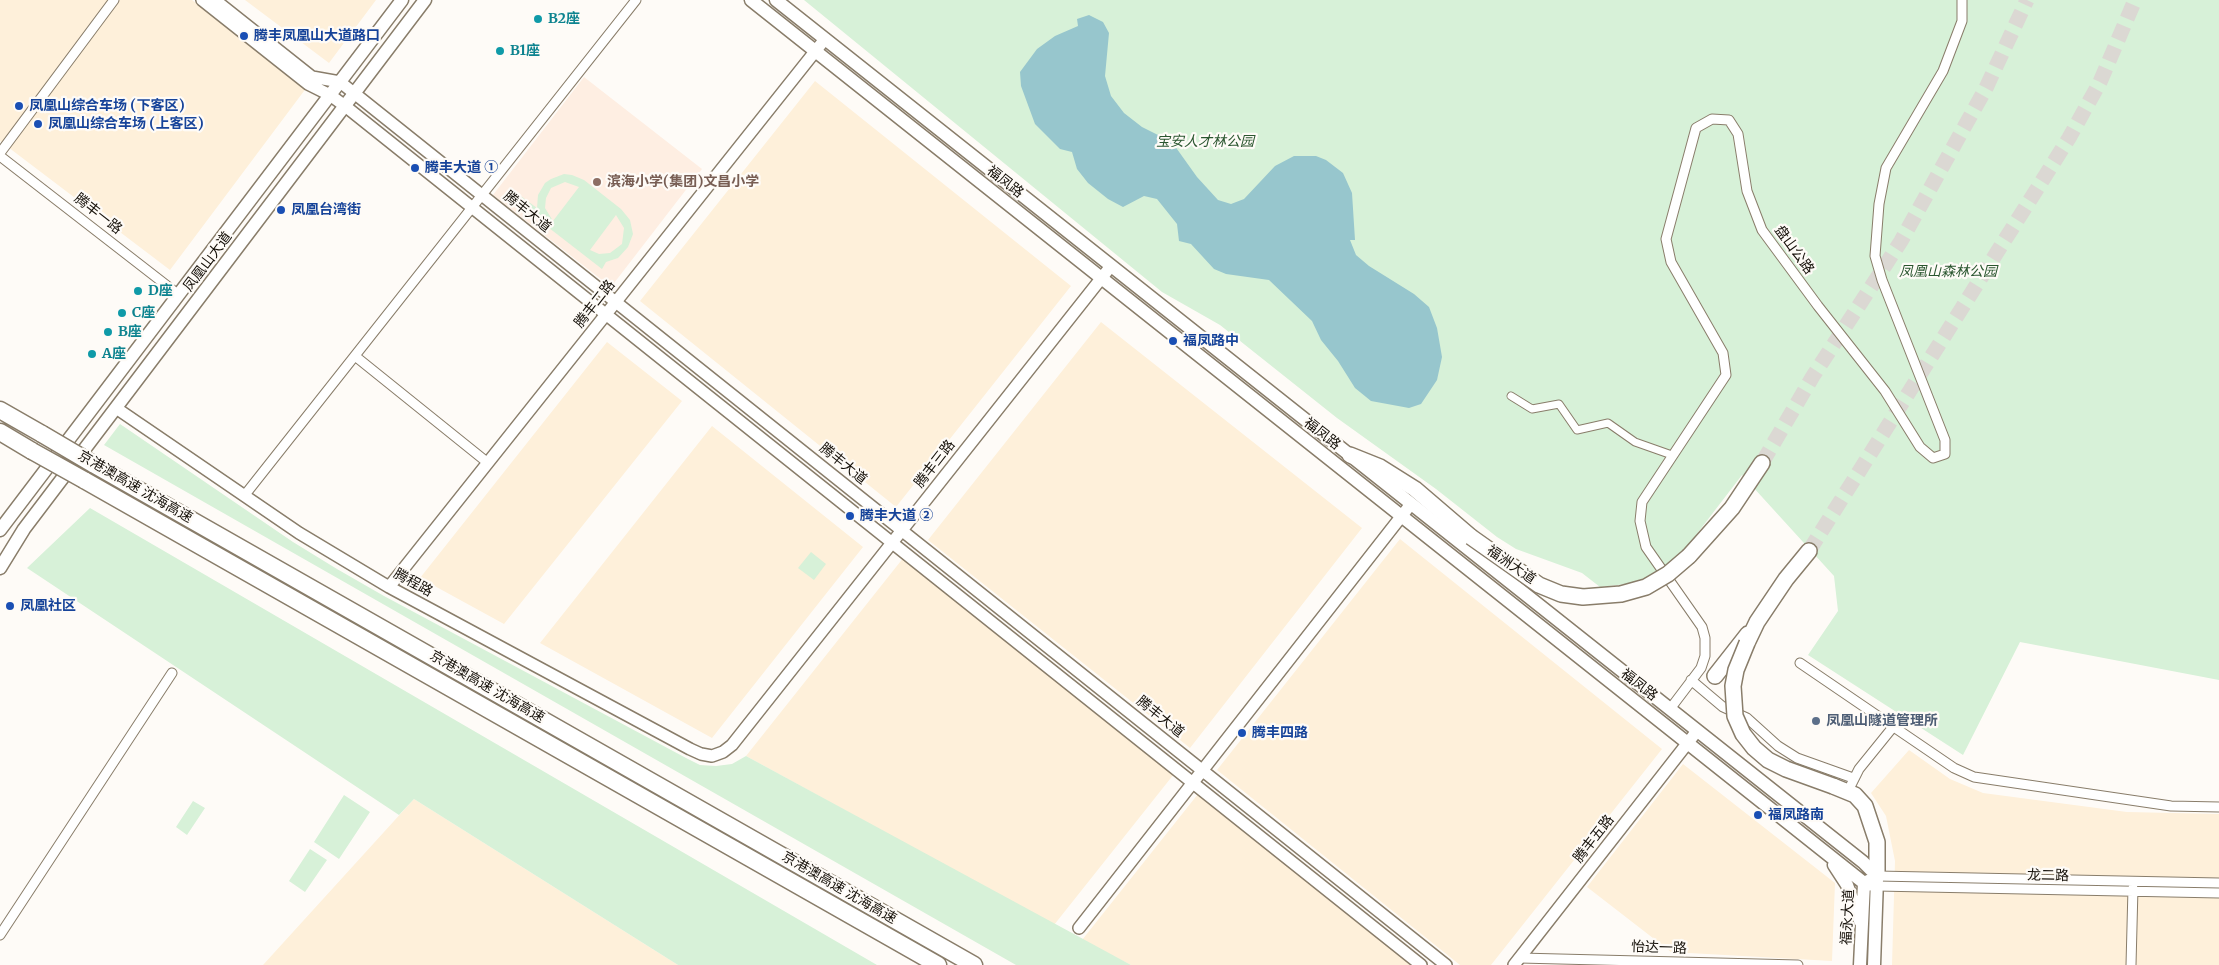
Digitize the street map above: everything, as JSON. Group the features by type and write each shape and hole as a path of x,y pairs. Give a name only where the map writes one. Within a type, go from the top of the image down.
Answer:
{"highway":[{"name":"京港澳高速 沈海高速","path":"0,410 974,965"},
{"name":"京港澳高速 沈海高速","path":"0,432 938,965"}],"main road":[{"name":"凤凰山大道","path":"0,530 402,0"},
{"name":"凤凰山大道","path":"0,568 24,529 425,0"},
{"name":"福凤路","path":"751,0 1823,850 1873,882"},
{"name":"福凤路","path":"776,0 1863,862 1873,882"},
{"path":"1219,371 1228,359"},
{"name":"福洲大道","path":"1350,455 1374,464 1408,484 1471,537 1529,580 1550,590 1578,596 1608,596 1634,591 1656,581 1689,556 1732,508 1762,463"},
{"path":"1716,676 1757,622 1786,579 1809,551"},
{"path":"1757,622 1736,670 1733,686 1735,716 1743,734 1754,748 1768,760 1786,769 1845,785 1861,800 1868,813 1878,850 1873,882"},
{"path":"1823,850 1847,885 1857,910 1862,932"},
{"name":"福永大道","path":"1860,965 1862,932 1873,882"},
{"name":"福永大道","path":"1873,882 1874,965"}],"street":[{"path":"0,154 114,0"},
{"path":"202,0 308,84 330,95 345,106 1421,965"},
{"name":"腾丰大道","path":"215,0 312,77 340,82 1446,965"},
{"path":"244,496 636,0"},
{"name":"盘山公路","path":"1670,709 1700,668 1705,656 1706,644 1704,632 1646,547 1640,521 1642,502 1726,375 1723,353 1670,262 1666,239 1696,128 1712,119 1729,120 1738,134 1747,191 1762,230 1818,306 1885,391 1920,448 1933,458 1945,454 1945,440 1882,280 1875,256 1879,204 1886,168 1943,71 1962,21 1962,0"},
{"name":"腾丰二路","path":"389,587 825,39"},
{"name":"腾丰一路","path":"0,154 179,295"},
{"name":"腾丰三路","path":"712,756 732,746 1111,266"},
{"path":"355,356 488,463"},
{"path":"1511,396 1532,410 1559,404 1577,430 1608,423 1635,442 1669,454"},
{"name":"腾程路","path":"116,408 299,533 389,587 690,749 700,754 712,756"},
{"path":"1079,928 1411,504"},
{"path":"1800,663 1954,768 1974,777 2171,806 2219,808"},
{"path":"0,935 172,673"},
{"path":"1691,680 1723,707 1747,718 1778,746 1845,785 1893,726"},
{"name":"腾丰五路","path":"1517,961 1698,731"},
{"name":"龙二路","path":"1873,882 2219,883"},
{"name":"龙二路","path":"1873,882 2133,892 2219,893"},
{"path":"2131,965 2133,882"},
{"name":"怡达一路","path":"1517,961 1798,965"}],"shaded area":[{"path":"0,0 192,0 307,87 170,270 0,141"},
{"path":"245,0 376,0 329,63"},
{"name":"滨海小学(集团)文昌小学","path":"584,77 702,169 611,287 493,195"},
{"path":"815,81 1071,286 896,507 640,301"},
{"path":"1101,322 1362,528 1190,748 928,540"},
{"path":"607,342 682,401 504,624 420,578"},
{"path":"712,426 863,547 712,738 540,643"},
{"path":"1400,539 1662,749 1491,965 1460,965 1217,770"},
{"path":"904,557 1174,774 1054,925 746,756"},
{"path":"1909,750 1950,779 1983,793 2127,812 2219,814 2219,965 1892,965 1895,861 1886,816 1871,793"},
{"path":"1683,764 1835,883 1832,961 1671,952 1587,887"},
{"path":"1198,794 1411,965 1131,965 1082,940"},
{"path":"414,799 678,965 263,965"}],"green space":[{"name":"凤凰山森林公园","path":"804,0 2219,0 2219,680 2020,642 1963,755 1808,655 1838,611 1834,576 1742,475 1686,548 1670,564 1648,577 1626,584 1600,587 1582,573 1516,549 1497,537 1436,489 1337,418 1220,325 1162,292"},
{"path":"564,174 584,180 621,209 630,220 633,234 628,247 618,258 606,262 602,269 513,200 518,194 537,208 538,195 545,183","holes":["565,182 579,187 553,221 545,208 546,198 551,188","616,215 624,228 622,244 610,253 599,254 590,250"]},
{"path":"120,424 293,542 337,569 686,758 700,765 716,766 732,764 746,756 1131,965 1016,965 104,445"},
{"path":"90,508 877,965 678,965 414,799 399,815 27,568"},
{"path":"811,552 826,564 814,580 798,568"},
{"path":"344,795 370,812 339,859 314,842"},
{"path":"193,801 205,808 187,835 176,827"},
{"path":"310,849 327,860 305,892 289,881"}],"water":[{"path":"1089,15 1103,22 1109,33 1105,76 1111,96 1124,113 1142,127 1172,142 1197,177 1218,200 1231,204 1244,199 1275,166 1294,156 1316,156 1326,160 1343,173 1352,193 1355,240 1350,240 1356,255 1369,266 1414,294 1429,307 1437,328 1442,357 1437,380 1421,404 1409,408 1371,401 1355,388 1338,361 1321,340 1312,321 1269,280 1226,274 1214,269 1191,244 1179,241 1177,224 1157,199 1144,196 1123,207 1108,199 1088,183 1077,169 1072,152 1060,149 1035,124 1021,86 1020,72 1037,49 1055,36 1078,26 1077,19"}],"tunnel":[{"path":"1762,463 1813,376 1901,241 1986,88 2027,0"},
{"path":"1809,551 2069,138 2100,82 2135,0"}],"place":[{"name":"B2座","path":"538,19"},
{"name":"腾丰凤凰山大道路口","path":"244,36"},
{"name":"B1座","path":"500,51"},
{"name":"凤凰山综合车场 (下客区)","path":"19,106"},
{"name":"凤凰山综合车场 (上客区)","path":"38,124"},
{"name":"腾丰大道 ①","path":"415,168"},
{"name":"滨海小学(集团)文昌小学","path":"597,182"},
{"name":"凤凰台湾街","path":"281,210"},
{"name":"D座","path":"138,291"},
{"name":"C座","path":"122,313"},
{"name":"B座","path":"108,332"},
{"name":"福凤路中","path":"1173,341"},
{"name":"A座","path":"92,354"},
{"name":"腾丰大道 ②","path":"850,516"},
{"name":"凤凰社区","path":"10,606"},
{"name":"凤凰山隧道管理所","path":"1816,721"},
{"name":"腾丰四路","path":"1242,733"},
{"name":"福凤路南","path":"1758,815"}],"park label":[{"name":"宝安人才林公园","path":"1205,142"}]}
